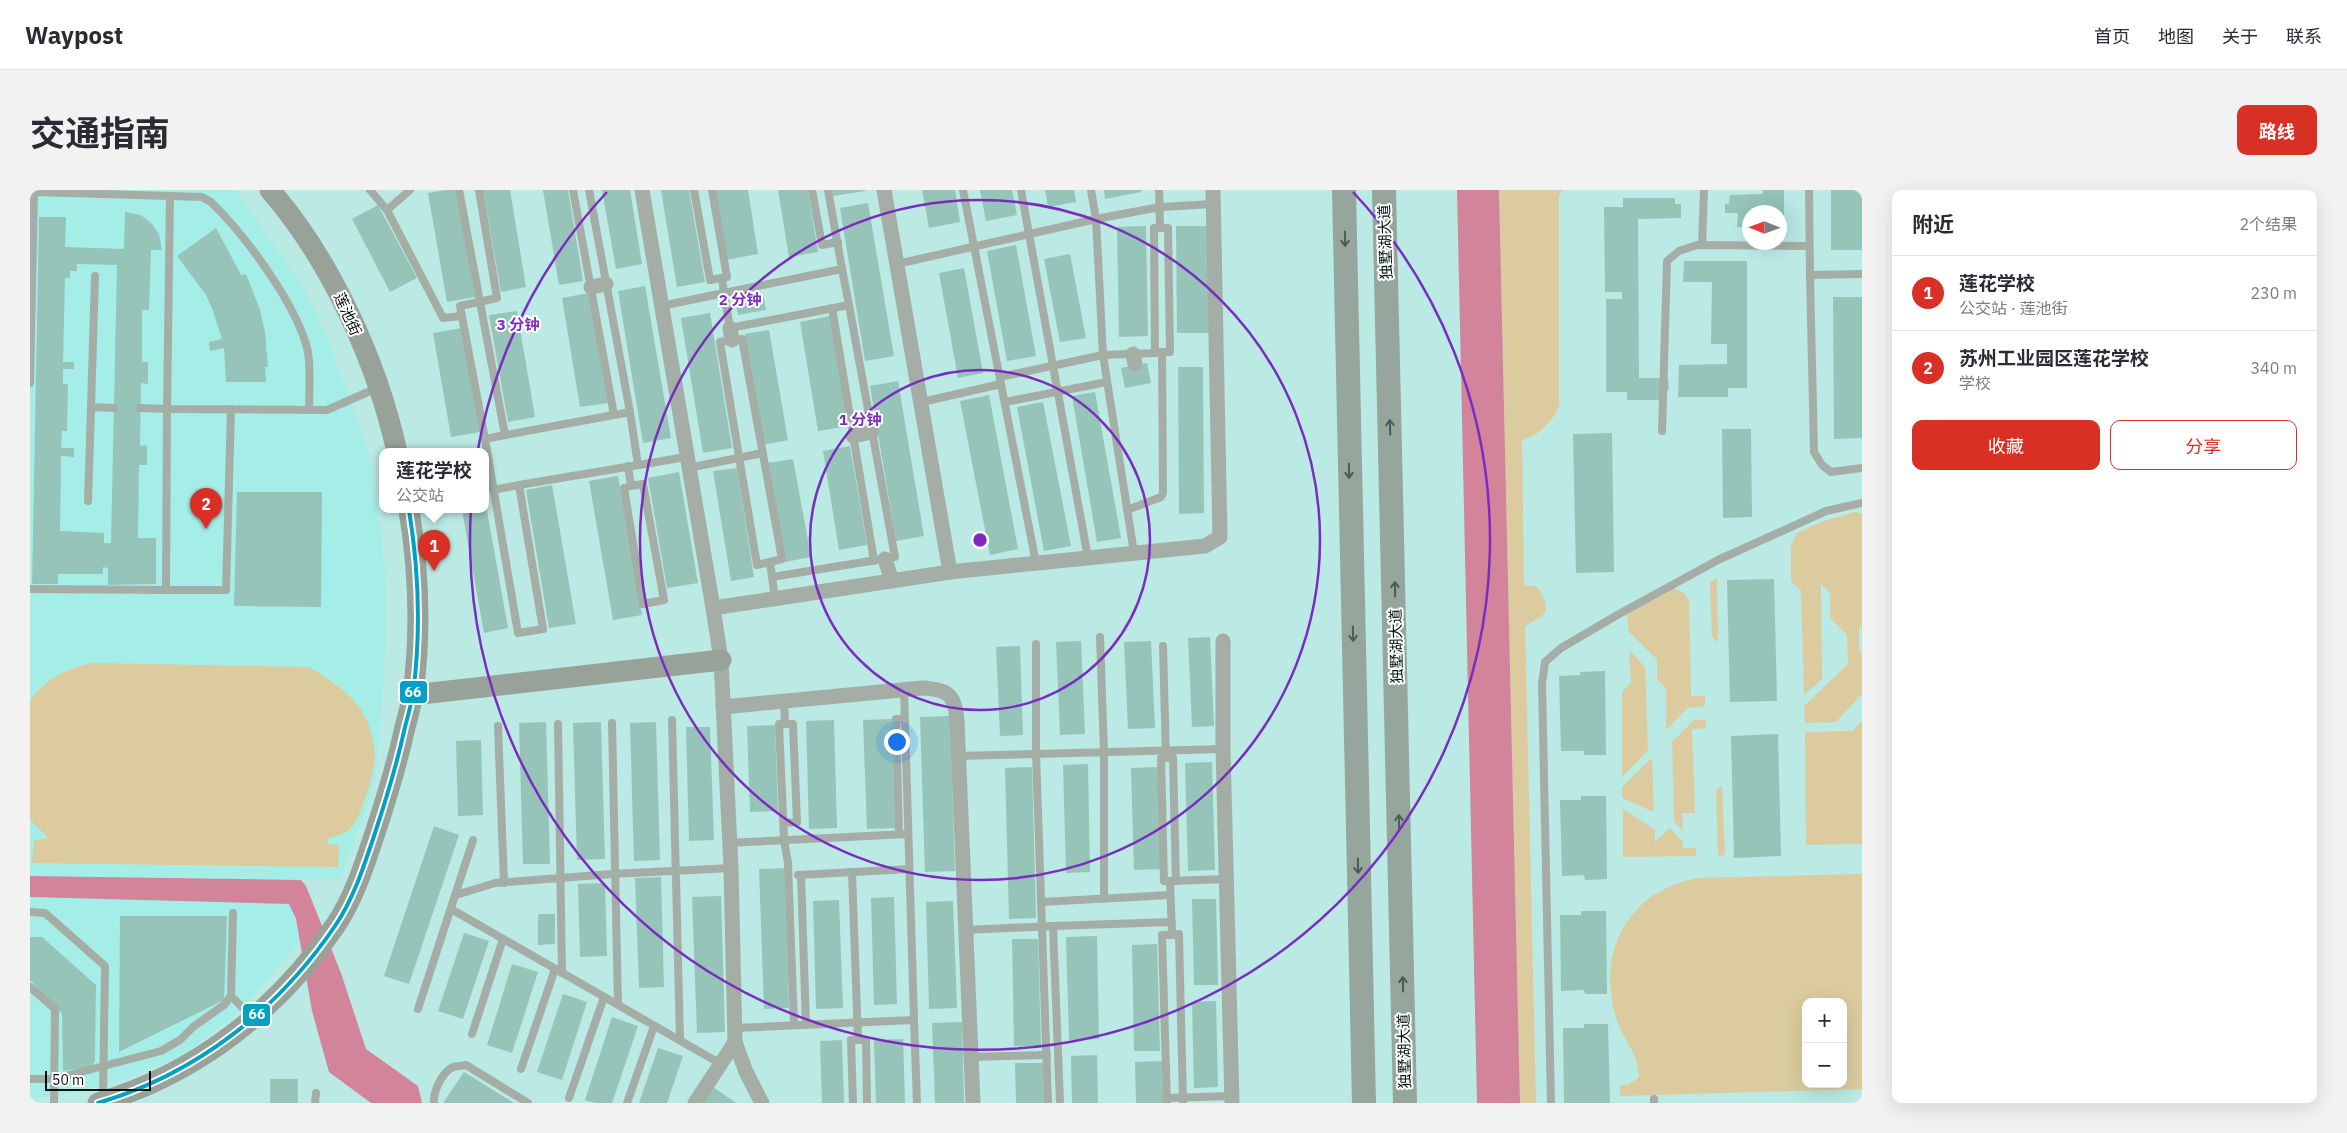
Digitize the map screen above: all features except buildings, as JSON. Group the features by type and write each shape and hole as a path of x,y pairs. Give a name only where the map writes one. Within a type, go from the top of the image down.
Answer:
{"main road":[{"name":"莲池街","path":"270,190 311,245 340,295 392,427 396,448"},
{"path":"1344,190 1364,1103"},
{"name":"独墅湖大道","path":"1384,190 1405,1103"},
{"path":"100,1102 146,1087 216,1048 298,975 336,926 352,894 379,822 413,695 418,604 409,513"},
{"path":"413,695 722,660"}],"street":[{"path":"642,190 722,660 731,868 735,1035 746,1072 762,1103"},
{"path":"884,190 950,572"},
{"path":"713,608 950,572 1205,546 1220,537 1213,197"},
{"path":"591,287 606,284"},
{"path":"853,436 872,432"},
{"path":"880,560 892,581"},
{"path":"1223,640 1232,1099"},
{"path":"724,707 932,688 940,689 951,696 956,706 973,1103"},
{"path":"695,1103 721,1064 735,1035"}],"lane":[{"path":"370,190 387,210 443,318 462,316"},
{"path":"387,210 410,190"},
{"path":"459,190 505,435"},
{"path":"479,190 497,298 460,306 486,448"},
{"path":"573,190 614,415"},
{"path":"589,190 638,465"},
{"path":"694,190 710,280 727,277 712,190"},
{"path":"812,190 822,245 838,242"},
{"path":"772,577 895,557 828,190"},
{"path":"963,190 1036,563"},
{"path":"1021,190 1088,558"},
{"path":"1091,190 1096,219 1103,356 1134,553"},
{"path":"1159,190 1160,228"},
{"path":"1702,245 1704,190"},
{"path":"1809,190 1814,452 1822,465 1831,472 1862,468"},
{"path":"30,383 34,191 202,197 211,202 258,258 287,304 303,336 309,367 309,410"},
{"path":"166,590 170,196"},
{"path":"897,264 1096,219 1213,197"},
{"path":"922,402 1053,366 1103,356 1134,359 1159,352 1170,352 1168,228 1154,228 1159,352 1163,493 1161,497 1127,510"},
{"path":"1662,431 1667,261 1679,251 1702,245 1809,246"},
{"path":"661,306 842,269"},
{"path":"1810,275 1862,274"},
{"path":"88,501 95,276"},
{"path":"722,278 731,334"},
{"path":"731,334 742,339 782,560 757,564 720,342 731,334 849,305"},
{"path":"832,308 853,436 880,560"},
{"path":"1004,402 1107,382"},
{"path":"140,408 326,410 377,388"},
{"path":"91,408 114,408"},
{"path":"30,589 226,590 231,409"},
{"path":"484,439 630,412"},
{"path":"493,490 628,466 739,458 763,453"},
{"path":"628,466 631,486"},
{"path":"489,467 518,634 543,629 519,485"},
{"path":"643,484 664,600 644,604 624,488 631,486 643,484"},
{"path":"1551,1103 1542,694 1542,673 1545,662 1561,648 1718,560 1826,512 1862,503"},
{"path":"770,562 775,599"},
{"path":"1100,637 1104,752 1104,899"},
{"path":"1036,644 1036,754 1048,1103"},
{"path":"1163,646 1166,754"},
{"path":"904,690 917,1103"},
{"path":"784,701 786,724"},
{"path":"899,834 896,719 905,719"},
{"path":"672,720 680,1040"},
{"path":"612,723 618,1005"},
{"path":"521,1069 559,971 558,724"},
{"path":"784,823 797,822 793,724 779,724 794,1025"},
{"path":"498,726 504,882"},
{"path":"958,756 1104,752 1166,754 1224,750"},
{"path":"1166,754 1173,758 1173,881 1170,895 1172,935"},
{"path":"1166,754 1161,758 1164,881 1227,879"},
{"path":"729,843 908,834"},
{"path":"418,1009 473,840"},
{"path":"456,896 504,882 731,868"},
{"path":"788,875 909,869"},
{"path":"852,872 858,1040"},
{"path":"801,875 806,1025"},
{"path":"1041,902 1170,895"},
{"path":"451,909 721,1064"},
{"path":"30,912 45,913 105,966 103,1066 100,1102"},
{"path":"30,1079 54,1079 161,1051 180,1040 193,1027 224,1005 231,996 233,914"},
{"path":"965,930 1172,922"},
{"path":"1053,926 1060,1103"},
{"path":"1183,1100 1179,934 1162,935 1167,1101 1232,1099"},
{"path":"472,1034 503,939"},
{"path":"30,987 54,1009 54,1103"},
{"path":"231,996 253,1017"},
{"path":"569,1098 604,997"},
{"path":"735,1035 794,1025 914,1020"},
{"path":"627,1103 654,1026"},
{"path":"854,1103 851,1040 866,1040 868,1103"},
{"path":"970,1057 1047,1055"},
{"path":"434,1103 433,1096 441,1079 453,1067 466,1065 528,1103"},
{"path":"316,1093 316,1103"}],"shaded area":[{"path":"30,190 234,190 249,208 304,289 326,334 367,448 378,508 386,579 386,645 377,767 369,801 340,880 30,876"},
{"path":"1457,190 1499,190 1520,1103 1477,1103"},
{"path":"1499,190 1562,190 1559,197 1559,406 1553,417 1539,432 1522,440 1524,585 1538,587 1545,601 1546,611 1541,617 1525,626 1536,1103 1520,1103"},
{"path":"1855,512 1862,514 1862,628 1859,626 1859,651 1862,654 1862,694 1836,722 1805,723 1804,706 1848,664 1847,635 1830,618 1830,593 1821,584 1822,679 1804,695 1801,591 1791,581 1791,546 1797,533 1821,522"},
{"path":"1717,578 1718,643 1712,636 1710,582"},
{"path":"1673,588 1684,593 1689,601 1691,696 1705,696 1705,706 1688,708 1666,730 1666,688 1657,679 1657,659 1629,632 1627,613"},
{"path":"1629,650 1645,667 1648,750 1622,777 1622,692 1631,682"},
{"path":"92,663 309,667 326,677 350,696 367,721 375,754 373,771 356,821 347,831 328,838 328,844 339,845 338,867 32,863 34,840 48,838 30,820 30,701 42,687 57,676 74,668"},
{"path":"1694,720 1706,720 1706,728 1692,729 1695,813 1682,813 1683,831 1674,821 1672,742"},
{"path":"1862,721 1862,844 1806,845 1805,732 1852,731"},
{"path":"1652,758 1654,812 1622,798 1622,787"},
{"path":"1722,785 1725,855 1718,856 1716,790"},
{"path":"1623,809 1655,830 1655,842 1670,828 1683,842 1683,848 1696,848 1696,856 1623,857"},
{"path":"1862,874 1862,1089 1620,1096 1620,1085 1628,1085 1639,1077 1636,1060 1620,1029 1611,996 1610,972 1614,950 1622,929 1635,911 1652,896 1673,885 1697,878"},
{"path":"30,876 301,880 306,886 341,973 366,1049 418,1086 422,1103 371,1103 329,1072 312,1011 296,919 289,904 30,897"},
{"path":"30,897 284,902 289,904 293,910 300,942 241,1010 180,1056 121,1080 86,1090 30,1099"}],"transit line":[{"name":"66","path":"98,1103 134,1091 168,1075 232,1035 288,985 335,926 353,894 383,809 413,694 416,671 418,602 409,513"}],"place":[{"name":"苏州工业园区莲花学校","path":"206,529"},
{"name":"莲花学校","path":"434,571"}]}
